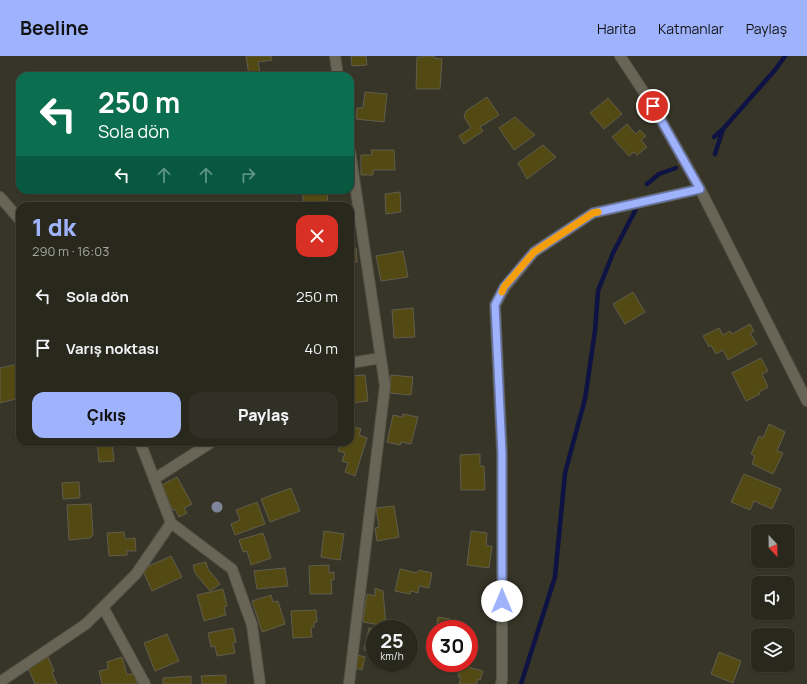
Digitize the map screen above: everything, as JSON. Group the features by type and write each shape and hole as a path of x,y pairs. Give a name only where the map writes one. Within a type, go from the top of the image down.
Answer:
{"street":[{"path":"334,56 337,72"},
{"path":"620,56 653,106 700,189 807,401"},
{"path":"349,684 385,386 354,178"},
{"path":"501,684 502,453 495,305 504,287 534,252 593,213 700,189"},
{"path":"0,197 16,215"},
{"path":"354,362 381,358"},
{"path":"142,446 171,523 232,569 252,625 260,684"},
{"path":"154,478 206,446"},
{"path":"0,682 86,624 136,574 171,523"},
{"path":"103,607 145,684"}],"building":[{"path":"246,56 271,56 272,60 258,62 260,72 249,72"},
{"path":"351,56 366,56 367,65 352,66"},
{"path":"434,56 434,58 442,59 440,89 416,89 417,57"},
{"path":"365,92 387,94 384,122 356,119 357,108 363,108"},
{"path":"487,97 499,115 480,127 483,131 464,144 459,136 471,128 464,117 466,111"},
{"path":"608,98 622,114 604,129 590,113"},
{"path":"515,117 535,135 514,150 499,128"},
{"path":"627,124 636,134 640,130 646,136 641,140 647,147 637,155 634,152 629,156 612,137"},
{"path":"543,145 556,157 527,179 518,163"},
{"path":"371,150 394,150 395,170 373,170 373,175 361,175 361,155 372,155"},
{"path":"400,192 401,212 386,214 385,194"},
{"path":"302,194 327,194 328,202 304,202"},
{"path":"354,248 356,248 357,262 354,262"},
{"path":"403,251 408,277 381,281 376,256"},
{"path":"633,292 645,312 625,324 613,304"},
{"path":"413,308 415,337 394,338 392,310"},
{"path":"750,324 754,331 750,333 757,344 728,360 723,350 716,354 711,345 709,347 703,336 719,328 723,335 730,331 732,334"},
{"path":"761,358 768,371 762,374 768,387 759,392 760,394 746,401 732,373"},
{"path":"16,364 16,399 0,403 0,368"},
{"path":"365,375 368,401 354,403 354,376"},
{"path":"391,375 413,377 411,395 389,393"},
{"path":"403,414 418,417 411,444 401,442 400,445 387,442 393,415 402,417"},
{"path":"769,424 785,432 777,451 783,453 773,474 752,464 755,456 751,454 759,436 763,438"},
{"path":"354,427 361,429 359,435 367,438 355,476 345,472 348,463 342,461 345,453 338,451 340,446 354,446"},
{"path":"97,446 112,446 114,461 99,462"},
{"path":"480,454 480,466 484,466 485,490 461,490 460,455"},
{"path":"744,474 781,489 772,509 754,501 750,510 731,502"},
{"path":"177,477 192,504 184,508 187,513 179,517 175,509 173,510 160,486"},
{"path":"79,482 80,498 63,499 62,483"},
{"path":"291,488 300,511 270,522 261,499"},
{"path":"257,502 265,524 235,535 231,524 240,520 236,510"},
{"path":"91,504 93,535 90,538 69,540 67,505"},
{"path":"394,506 399,537 377,541 375,528 379,527 376,508"},
{"path":"324,531 344,534 340,560 321,557"},
{"path":"471,531 487,533 486,546 492,546 489,568 467,565"},
{"path":"124,532 125,539 135,538 136,551 127,551 127,555 109,556 107,533"},
{"path":"263,533 271,558 251,565 247,551 243,552 239,540"},
{"path":"171,556 182,577 152,591 142,569"},
{"path":"206,562 208,569 220,584 210,591 195,573 193,565"},
{"path":"329,565 329,573 334,572 334,580 331,580 332,594 310,594 309,566"},
{"path":"285,568 288,586 257,589 254,571"},
{"path":"400,569 417,573 419,570 432,573 429,588 419,586 418,593 411,591 410,594 395,591"},
{"path":"375,588 383,591 385,620 366,620 366,623 363,622 367,594 375,596"},
{"path":"223,589 227,606 224,607 226,615 204,621 197,595"},
{"path":"271,595 273,602 278,601 285,624 262,632 252,601"},
{"path":"316,610 317,622 314,622 314,627 311,627 312,637 293,638 291,611"},
{"path":"438,617 450,619 450,620 438,620"},
{"path":"233,628 236,642 233,643 235,653 217,656 215,646 211,647 208,633"},
{"path":"167,634 179,661 155,671 144,643"},
{"path":"719,652 741,661 733,683 711,674"},
{"path":"357,655 365,657 362,670 354,668"},
{"path":"48,657 54,671 52,672 57,684 35,684 27,666"},
{"path":"122,657 127,675 134,673 137,684 102,684 99,671 108,669 107,662"},
{"path":"478,670 483,671 480,680 478,679 476,684 459,684 461,677 458,677 459,672 478,672"},
{"path":"226,675 226,684 202,684 201,676"},
{"path":"191,676 191,684 163,684 163,678"}],"waterway":[{"path":"715,154 723,129 775,70 785,56"},
{"path":"714,137 722,130"},
{"path":"647,184 659,174 676,168"},
{"path":"521,684 555,577 565,473 585,399 595,331 598,291 613,253 636,209"}],"slow traffic":[{"path":"502,292 504,287 534,252 593,213 598,212"}],"route":[{"path":"502,601 502,453 495,305 504,287 534,252 593,213 700,189 653,106"}]}
